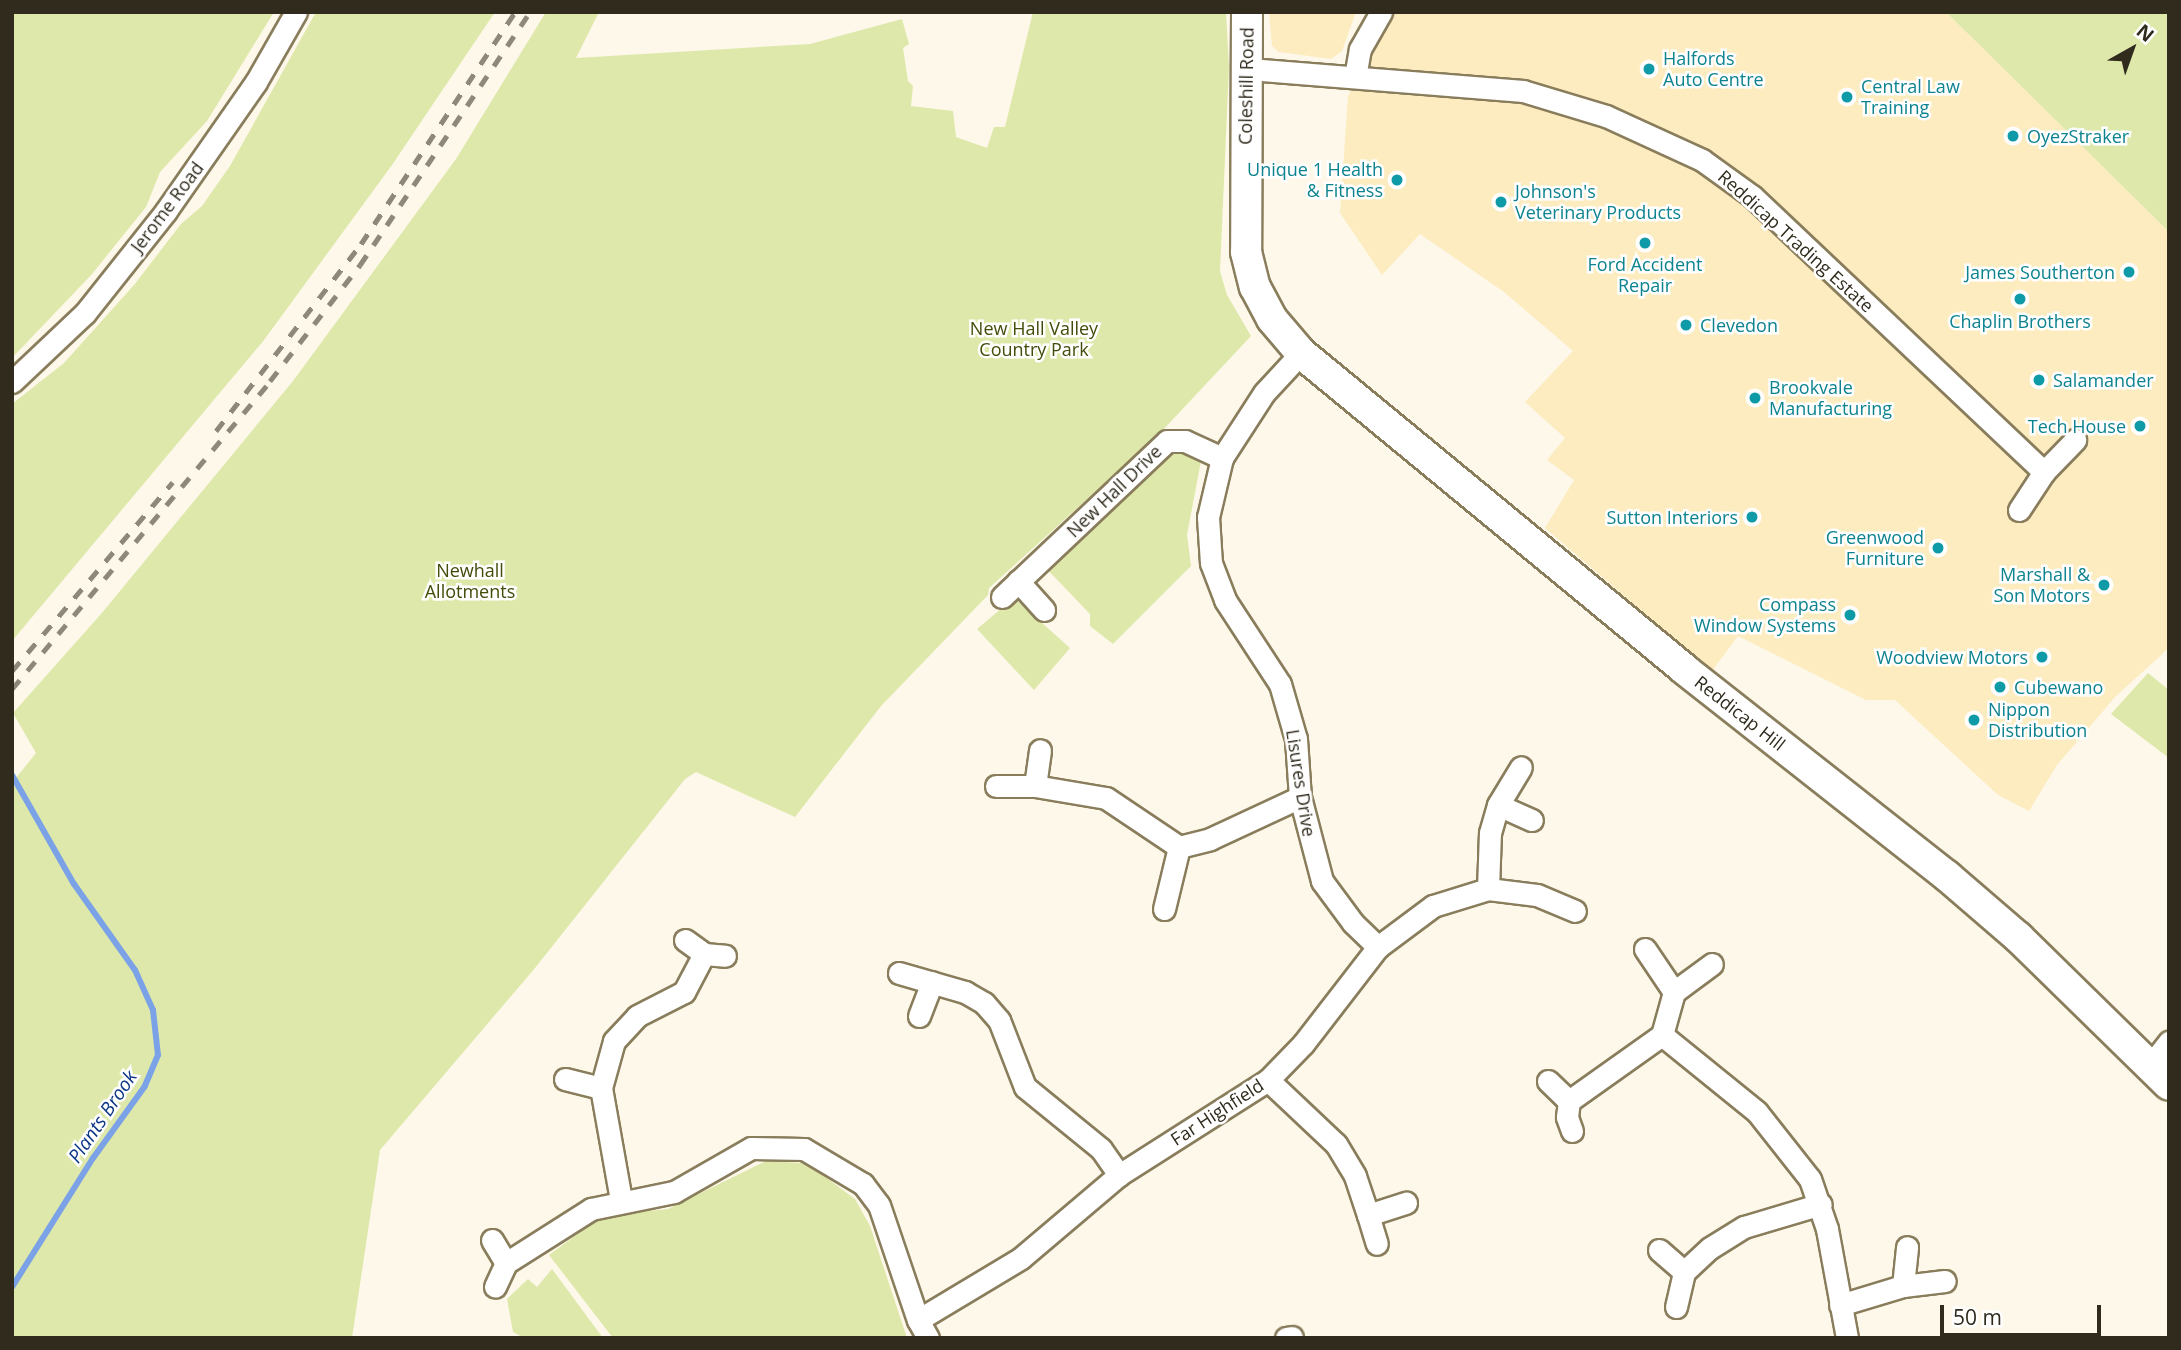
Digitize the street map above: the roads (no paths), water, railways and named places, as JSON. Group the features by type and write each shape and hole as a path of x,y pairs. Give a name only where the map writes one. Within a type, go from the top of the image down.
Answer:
{"street":[{"name":"Jerome Road","path":"12,382 85,313 166,211 256,82 296,12"},
{"name":"Coleshill Road","path":"1247,12 1249,69 1244,175 1246,252 1255,287 1272,319 1301,353"},
{"path":"1355,77 1360,49 1381,12"},
{"name":"Reddicap Trading Estate","path":"1249,69 1523,91 1606,116 1720,170 2044,472"},
{"name":"Lisures Drive","path":"1301,353 1264,393 1222,458 1208,517 1210,563 1225,600 1280,684 1296,739 1300,797 1322,881 1353,923 1378,947"},
{"name":"Reddicap Hill","path":"1301,353 1684,669 1947,876 2159,1075"},
{"path":"2019,510 2044,472 2075,440"},
{"name":"New Hall Drive","path":"1002,597 1167,441 1185,441 1222,458"},
{"path":"1018,582 1044,610"},
{"path":"1035,786 1040,750"},
{"path":"1488,889 1490,834 1498,805 1521,767"},
{"path":"996,786 1035,786 1106,798 1179,847 1210,839 1300,797"},
{"path":"1498,805 1532,820"},
{"path":"1164,909 1179,847"},
{"name":"Far Highfield","path":"923,1329 1021,1258 1119,1175 1268,1080 1303,1044 1378,947 1433,906 1488,889 1537,895 1575,911"},
{"path":"685,940 704,954 725,956"},
{"path":"1645,949 1674,992"},
{"path":"621,1200 601,1088 614,1041 627,1025 684,992 704,954"},
{"path":"1572,1131 1567,1117 1569,1101 1662,1035 1674,992 1712,964"},
{"path":"899,973 932,982 984,1003 999,1020 1024,1087 1101,1149 1119,1175"},
{"path":"919,1016 932,982"},
{"path":"1662,1035 1757,1112 1794,1155 1821,1203 1847,1338"},
{"path":"2159,1075 2169,1042"},
{"path":"565,1079 601,1088"},
{"path":"1268,1080 1336,1144 1355,1175 1377,1244"},
{"path":"1548,1081 1569,1101"},
{"path":"495,1287 506,1263 582,1214 621,1200 674,1192 751,1148 804,1149 863,1184 879,1205 923,1329"},
{"path":"1368,1216 1406,1203"},
{"path":"1676,1307 1684,1272 1710,1248 1744,1227 1821,1203"},
{"path":"492,1240 506,1263"},
{"path":"1903,1286 1907,1247"},
{"path":"1659,1250 1684,1272"},
{"path":"1840,1305 1903,1286 1945,1281"}],"waterway":[{"name":"Plants Brook","path":"12,775 74,884 135,970 153,1010 158,1055 145,1086 93,1158 12,1287"}],"railway":[{"path":"216,431 361,244 515,12"},
{"path":"12,689 270,381 360,265 530,12"},
{"path":"12,671 173,482"}],"place":[{"name":"Halfords Auto Centre","path":"1649,69"},
{"name":"Central Law Training","path":"1847,97"},
{"name":"OyezStraker","path":"2013,136"},
{"name":"Unique 1 Health & Fitness","path":"1397,180"},
{"name":"Johnson's Veterinary Products","path":"1501,202"},
{"name":"Ford Accident Repair","path":"1645,243"},
{"name":"James Southerton","path":"2129,272"},
{"name":"Chaplin Brothers","path":"2020,299"},
{"name":"Clevedon","path":"1686,325"},
{"name":"Salamander","path":"2039,380"},
{"name":"Brookvale Manufacturing","path":"1755,398"},
{"name":"Tech House","path":"2140,426"},
{"name":"Sutton Interiors","path":"1752,517"},
{"name":"Greenwood Furniture","path":"1938,548"},
{"name":"Marshall & Son Motors","path":"2104,585"},
{"name":"Compass Window Systems","path":"1850,615"},
{"name":"Woodview Motors","path":"2042,657"},
{"name":"Cubewano","path":"2000,687"},
{"name":"Nippon Distribution","path":"1974,720"}],"park label":[{"name":"New Hall Valley Country Park","path":"1034,339"},
{"name":"Newhall Allotments","path":"470,581"}]}
